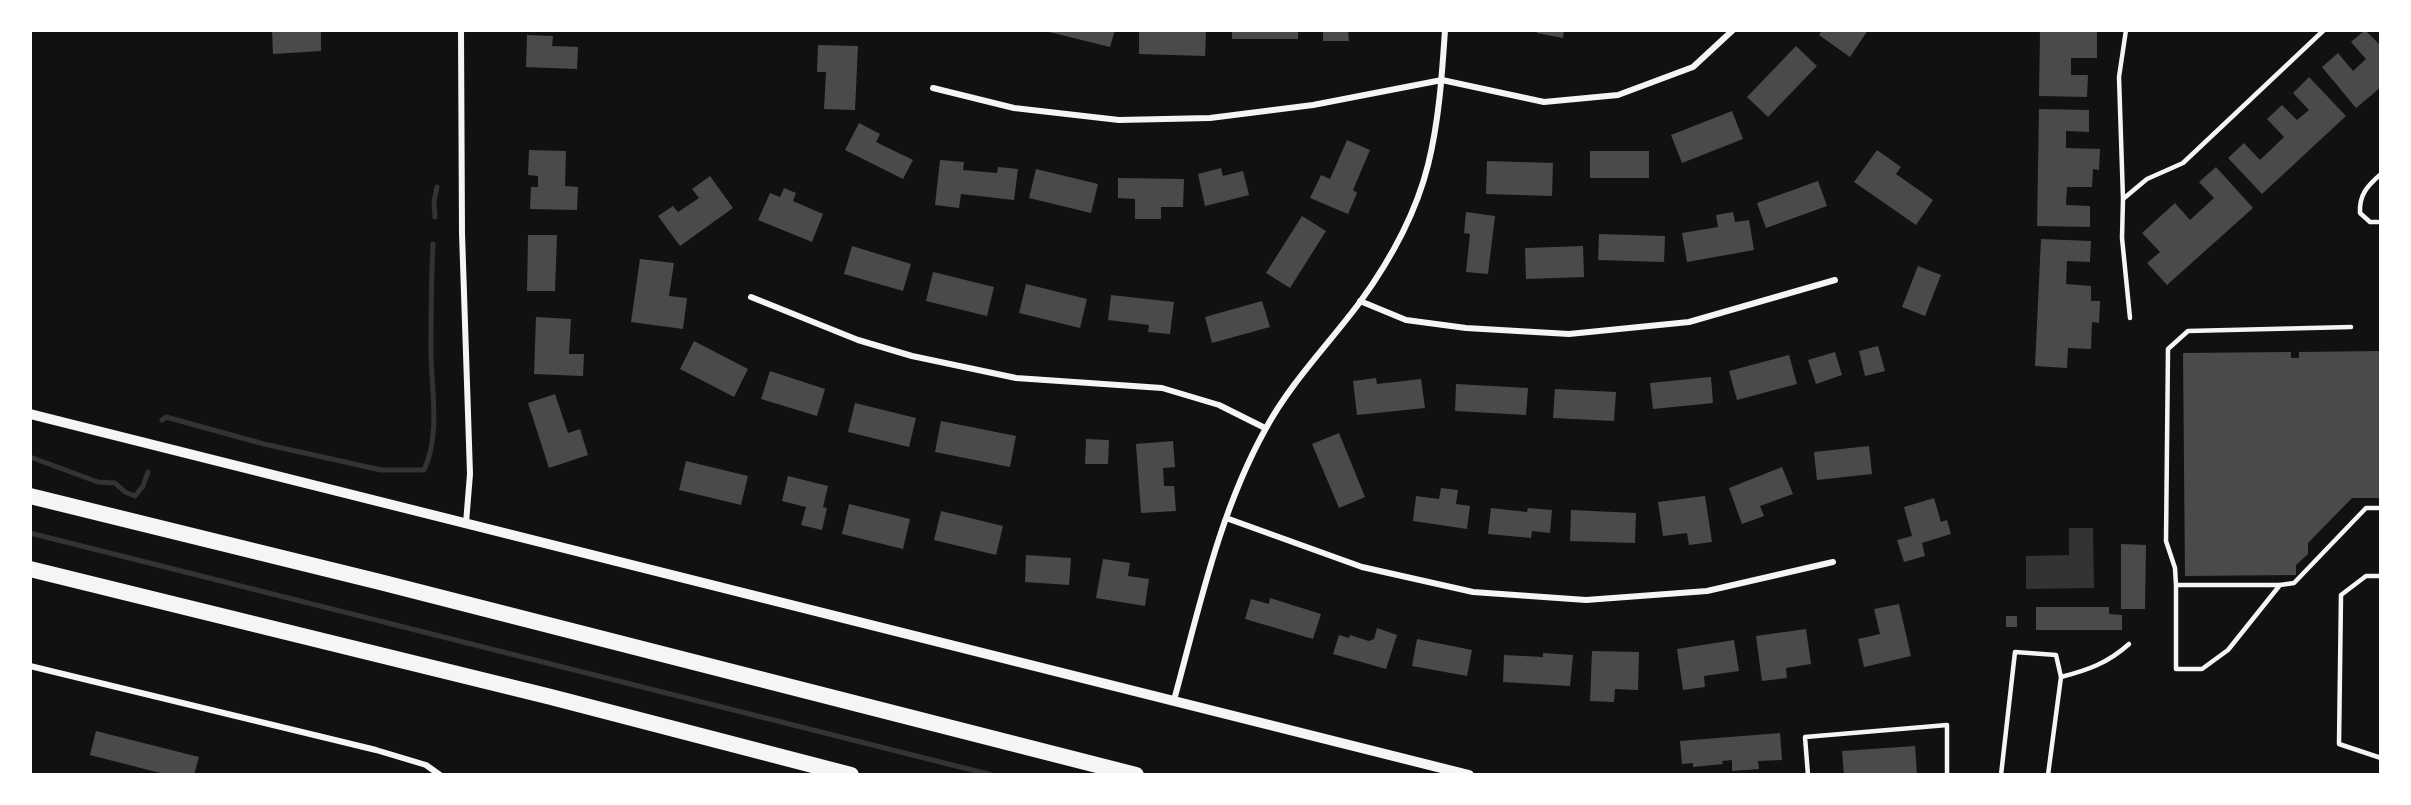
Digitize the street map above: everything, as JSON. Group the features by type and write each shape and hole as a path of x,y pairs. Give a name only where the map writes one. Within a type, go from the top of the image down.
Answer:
{"highway":[{"path":"30,496 1136,775"},
{"path":"30,569 551,697 851,775"}],"street":[{"path":"461,30 462,233 470,474 466,523"},
{"path":"1174,700 1226,519 1243,473 1265,429 1288,392 1360,301 1412,211 1428,166 1442,80 1445,30"},
{"path":"933,88 1014,108 1119,120 1210,118 1301,107 1442,80 1544,102 1617,95 1693,67 1733,30"},
{"path":"1360,301 1406,320 1466,328 1569,334 1689,322 1835,279"},
{"path":"751,297 858,340 912,356 1016,378 1162,388 1219,405 1265,429"},
{"path":"30,414 1469,775"},
{"path":"1226,519 1362,567 1473,592 1552,598 1586,600 1707,591 1833,562"},
{"path":"30,666 376,750 426,765 440,775"}],"lane":[{"path":"2126,30 2119,76 2122,238 2130,318"},
{"path":"2123,199 2147,179 2182,163 2324,30"},
{"path":"2381,174 2366,188 2360,201 2360,213 2370,222 2381,222"},
{"path":"2280,585 2228,650 2202,669 2176,669 2175,568 2166,541 2168,349 2188,331 2351,327"},
{"path":"2176,585 2294,583 2366,508 2381,508"},
{"path":"2381,576 2366,576 2341,595 2339,744 2381,758"},
{"path":"2061,677 2092,669 2115,657 2129,644"},
{"path":"2001,775 2015,652 2056,655 2061,677 2048,775"},
{"path":"1808,775 1805,737 1947,725 1947,775"}],"shaded area":[{"path":"2069,528 2093,528 2094,588 2026,589 2026,556 2069,555"}],"building":[{"path":"272,30 321,30 321,51 273,54"},
{"path":"1049,30 1115,30 1110,47 1049,32"},
{"path":"1139,30 1206,31 1205,56 1139,54"},
{"path":"1232,30 1298,30 1298,39 1232,39"},
{"path":"1323,30 1348,30 1349,41 1323,41"},
{"path":"1537,30 1564,30 1563,38 1537,33"},
{"path":"1822,30 1868,30 1850,57 1819,35"},
{"path":"2040,30 2097,30 2097,58 2071,58 2071,75 2088,75 2087,97 2039,96"},
{"path":"2365,30 2381,46 2381,87 2356,108 2322,67 2338,53 2353,71 2366,59 2351,42"},
{"path":"527,35 553,36 552,46 578,47 577,69 526,67"},
{"path":"818,45 858,46 855,110 824,109 826,72 817,72"},
{"path":"1796,46 1817,66 1768,117 1747,97"},
{"path":"2309,77 2346,116 2262,194 2228,158 2244,143 2260,160 2284,137 2267,119 2282,105 2297,120 2309,110 2293,93"},
{"path":"2039,109 2089,110 2089,132 2066,131 2066,148 2100,149 2099,170 2093,169 2092,187 2067,187 2066,205 2090,206 2090,227 2037,226"},
{"path":"1732,111 1743,139 1682,163 1671,135"},
{"path":"859,123 880,134 876,142 913,160 903,179 845,150"},
{"path":"1347,140 1370,150 1353,190 1357,193 1348,214 1310,198 1321,175 1330,179"},
{"path":"529,150 566,151 565,186 578,187 577,210 530,209 531,187 538,187 538,176 528,175"},
{"path":"1877,150 1901,167 1896,174 1933,200 1916,225 1854,182"},
{"path":"1590,151 1649,151 1649,178 1590,178"},
{"path":"940,160 964,162 963,170 997,173 998,167 1018,169 1014,200 961,194 959,208 935,205"},
{"path":"1487,161 1553,163 1552,196 1486,194"},
{"path":"2216,167 2253,208 2167,285 2147,263 2160,252 2142,233 2175,203 2190,220 2214,198 2199,182"},
{"path":"1221,168 1223,176 1243,171 1249,195 1205,206 1198,174"},
{"path":"1036,169 1098,184 1091,213 1029,198"},
{"path":"710,176 733,208 680,246 658,216 673,206 678,212 699,198 692,189"},
{"path":"1118,178 1184,179 1183,207 1161,207 1161,219 1135,219 1135,199 1118,198"},
{"path":"1818,181 1827,206 1766,228 1757,203"},
{"path":"784,188 796,193 793,201 823,214 812,242 758,220 770,193 780,197"},
{"path":"1466,212 1495,216 1488,274 1466,272 1470,234 1464,233"},
{"path":"1733,212 1735,222 1749,220 1754,250 1687,262 1682,233 1718,227 1716,215"},
{"path":"1302,216 1326,231 1290,288 1266,273"},
{"path":"1599,234 1665,236 1664,262 1598,260"},
{"path":"528,235 557,235 555,291 527,291"},
{"path":"2041,239 2091,241 2090,262 2067,261 2066,284 2091,286 2091,301 2100,301 2099,323 2092,322 2091,349 2068,348 2067,368 2035,366"},
{"path":"852,246 911,264 903,291 844,274"},
{"path":"1583,246 1584,277 1526,279 1525,248"},
{"path":"640,259 674,263 669,296 687,298 683,329 631,322"},
{"path":"1918,266 1941,275 1925,316 1902,307"},
{"path":"933,272 994,287 987,316 926,301"},
{"path":"1026,284 1087,299 1080,328 1019,313"},
{"path":"1111,295 1174,302 1170,334 1148,332 1149,325 1108,320"},
{"path":"1262,301 1270,327 1212,343 1205,317"},
{"path":"536,317 571,319 569,354 584,354 583,376 534,374"},
{"path":"694,341 748,369 734,397 680,369"},
{"path":"1878,346 1885,371 1865,376 1859,351"},
{"path":"2381,351 2381,498 2352,498 2308,543 2308,554 2296,565 2296,575 2185,576 2183,353 2291,352 2291,358 2299,358 2299,352"},
{"path":"1835,352 1842,375 1816,384 1808,360"},
{"path":"1789,355 1797,384 1737,400 1729,371"},
{"path":"770,371 825,389 817,416 761,399"},
{"path":"1711,377 1713,403 1653,409 1650,383"},
{"path":"1376,378 1377,384 1421,379 1425,408 1357,415 1353,381"},
{"path":"1456,384 1528,388 1526,415 1455,411"},
{"path":"1555,389 1616,392 1614,421 1553,418"},
{"path":"555,394 568,433 580,429 588,455 549,468 528,403"},
{"path":"855,403 916,418 909,447 848,432"},
{"path":"941,421 1016,436 1010,467 935,452"},
{"path":"1339,433 1365,497 1339,508 1312,444"},
{"path":"1086,439 1109,440 1108,464 1085,464"},
{"path":"1173,441 1175,467 1163,468 1164,486 1174,486 1176,511 1141,513 1136,444"},
{"path":"1869,446 1872,474 1817,480 1814,452"},
{"path":"686,461 748,476 741,505 679,490"},
{"path":"1782,467 1793,494 1760,506 1764,516 1742,524 1729,488"},
{"path":"788,476 828,486 823,507 827,508 822,530 801,525 806,507 782,501"},
{"path":"1441,488 1458,490 1456,504 1470,506 1467,529 1413,521 1416,496 1439,499"},
{"path":"1705,496 1712,542 1689,545 1687,533 1663,536 1658,502"},
{"path":"1934,498 1941,522 1947,520 1951,534 1922,543 1925,556 1904,562 1897,540 1912,536 1904,507"},
{"path":"849,504 910,519 903,549 842,534"},
{"path":"1491,508 1527,512 1528,508 1552,510 1550,533 1532,531 1531,538 1488,534"},
{"path":"1571,510 1636,513 1635,543 1570,541"},
{"path":"941,511 1003,526 996,555 934,540"},
{"path":"2121,544 2146,545 2145,609 2121,609"},
{"path":"1026,555 1071,558 1069,585 1025,582"},
{"path":"1103,559 1130,563 1128,576 1149,579 1145,606 1096,598"},
{"path":"1270,598 1321,614 1313,639 1245,619 1251,599 1269,604"},
{"path":"1899,604 1911,656 1864,667 1858,639 1880,634 1874,609"},
{"path":"2036,607 2109,607 2109,614 2122,615 2122,630 2036,630"},
{"path":"2006,616 2017,616 2017,627 2006,627"},
{"path":"1377,628 1397,635 1386,669 1333,654 1339,635 1349,638 1350,635 1369,641 1374,639"},
{"path":"1806,629 1811,664 1786,668 1787,678 1762,681 1756,636"},
{"path":"1417,639 1472,650 1467,676 1412,666"},
{"path":"1734,640 1739,671 1704,676 1705,687 1683,690 1677,649"},
{"path":"1592,651 1639,652 1638,690 1615,689 1614,702 1590,701"},
{"path":"1543,653 1573,655 1570,686 1503,682 1504,655 1543,657"},
{"path":"96,731 199,757 194,775 168,775 90,755"},
{"path":"1780,733 1782,760 1758,761 1759,769 1732,771 1732,760 1722,761 1723,764 1693,767 1693,763 1682,764 1680,741"},
{"path":"1915,746 1917,775 1844,775 1842,751"}],"waterway":[{"path":"435,217 434,201 437,187"},
{"path":"162,420 166,417 264,444 381,470 424,470 434,429 431,356 433,244"},
{"path":"30,457 98,482 115,483 125,492 135,496 143,486 148,472"},
{"path":"30,533 992,775"}]}
